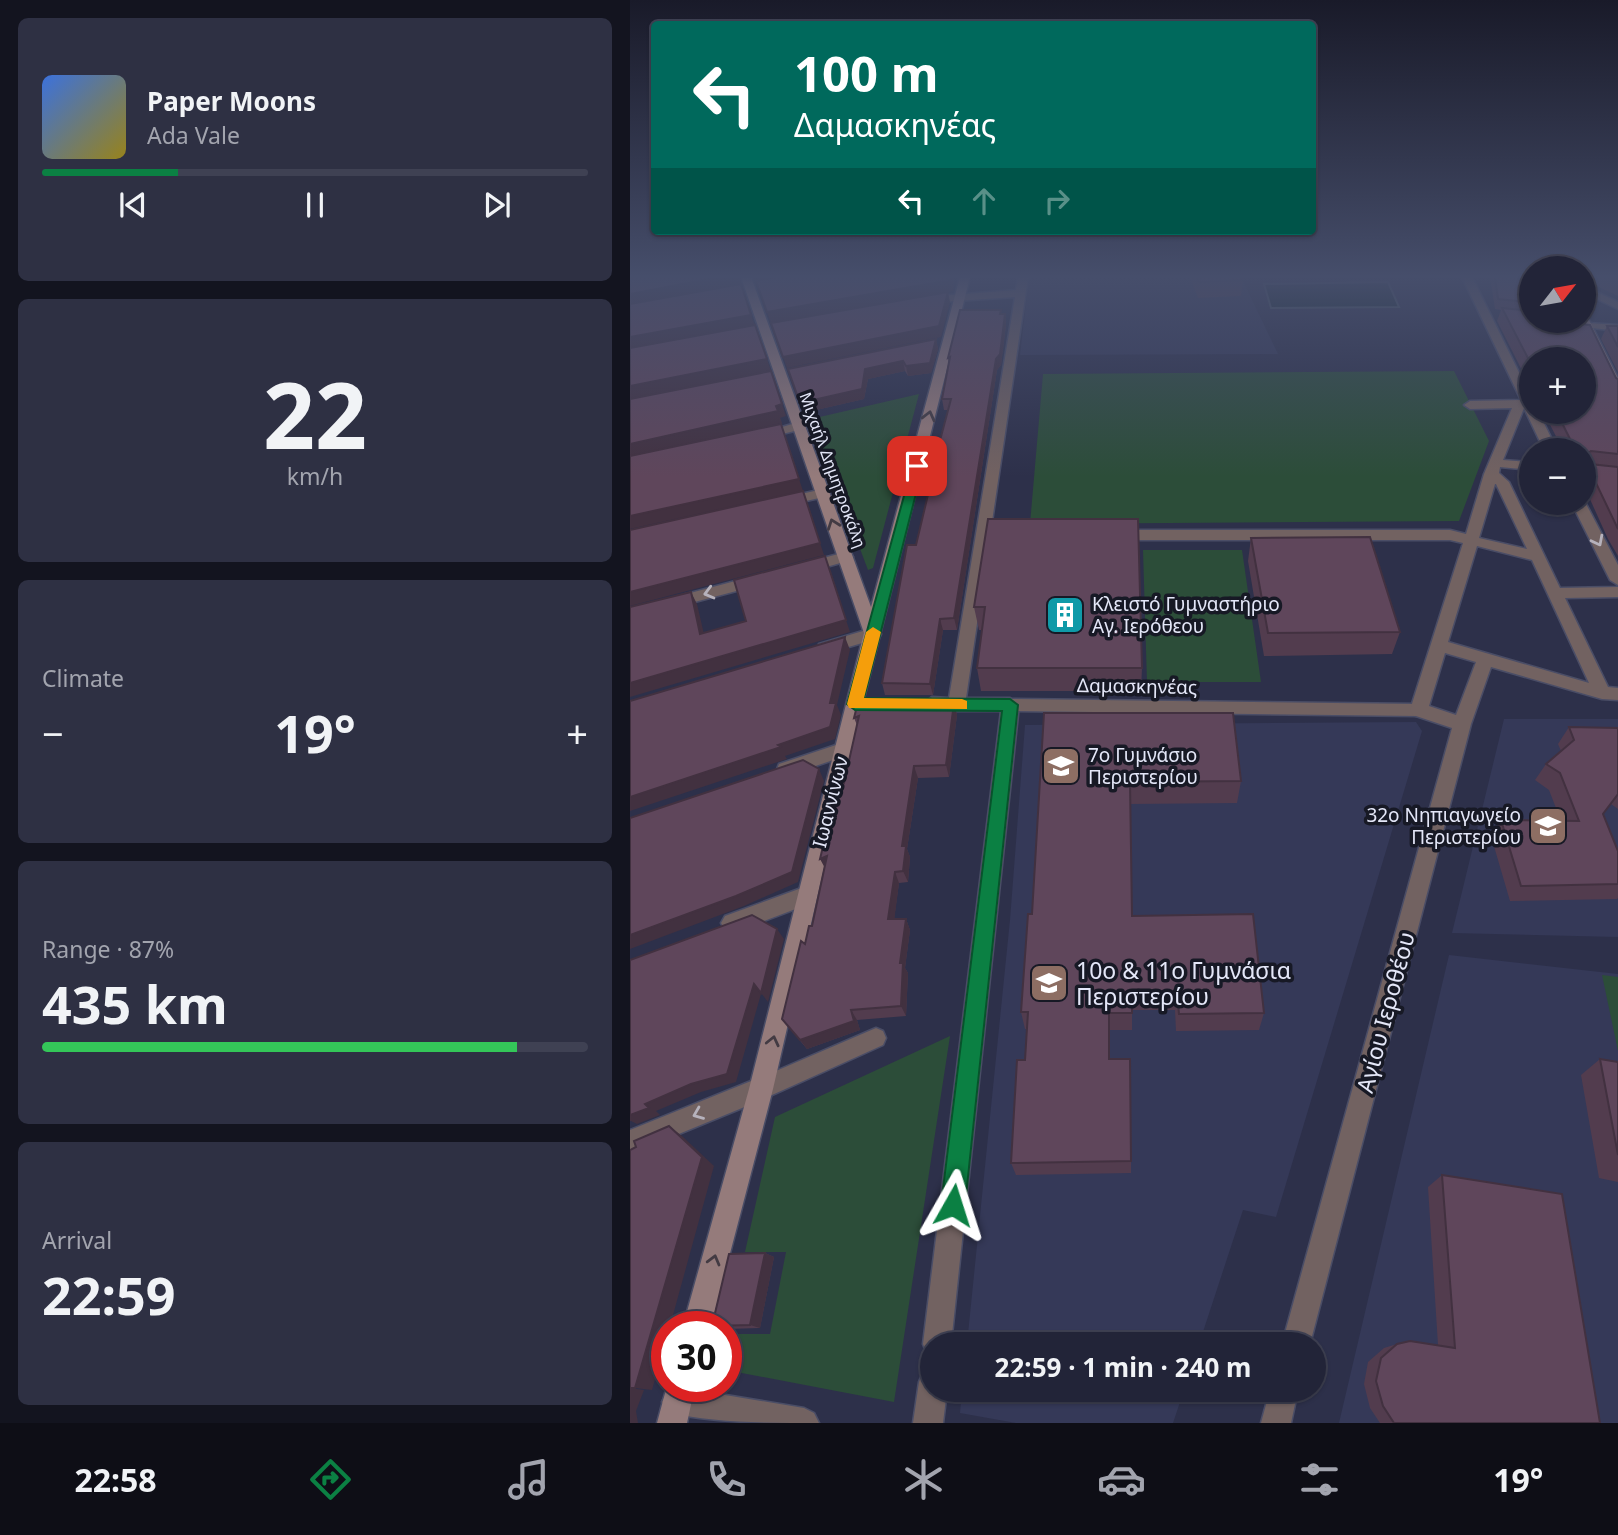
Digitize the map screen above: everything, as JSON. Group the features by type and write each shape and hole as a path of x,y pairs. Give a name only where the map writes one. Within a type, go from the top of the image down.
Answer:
{"street":[{"name":"Μιχαήλ Δημητροκάλη","path":"769,343 873,634"},
{"name":"Ιωαννίνων","path":"701,1311 761,1088 842,750 861,704 873,634 943,343"},
{"path":"956,705 1012,343"},
{"path":"1497,343 1519,395"},
{"path":"1595,343 1618,390"},
{"path":"1471,405 1519,404"},
{"path":"1462,724 1419,710 1441,646 1493,469 1519,413"},
{"path":"747,438 799,426"},
{"path":"1493,469 1519,467"},
{"path":"1493,469 1502,482 1555,593 1610,694"},
{"path":"771,505 822,493"},
{"path":"1585,515 1618,580"},
{"path":"984,534 1000,534"},
{"path":"1096,535 1450,535 1538,557"},
{"path":"630,614 846,557"},
{"path":"1555,593 1618,592"},
{"path":"809,653 873,634"},
{"path":"1441,646 1610,694"},
{"name":"Αγίου Ιεροθέου","path":"1299,1332 1462,724 1485,659"},
{"name":"Δαμασκηνέας","path":"918,704 1010,705"},
{"path":"938,1332 1010,705"},
{"path":"763,777 842,750"},
{"path":"719,928 807,895"},
{"path":"630,1142 761,1088"},
{"path":"928,1423 931,1402"},
{"path":"1276,1423 1281,1402"},
{"path":"677,1404 804,1423"}],"lane":[{"name":"Δαμασκηνέας","path":"1010,705 1419,710"},
{"path":"761,1088 876,1038"}],"shaded area":[{"path":"1021,343 1273,343 1278,354 1020,355"},
{"name":"32ο Νηπιαγωγείο Περιστερίου","path":"1504,719 1618,719 1618,937 1452,933"},
{"path":"1416,722 1422,731 1276,1217 1243,1210 1203,1332 968,1332 1010,920 1025,725"},
{"path":"1449,955 1618,974 1618,1423 1339,1423"},
{"path":"961,1402 1180,1402 1173,1423 1016,1423 960,1413"}],"green space":[{"path":"1454,371 1489,441 1459,521 1030,524 1043,374"},
{"path":"919,394 873,568 868,570 811,419"},
{"path":"1143,550 1242,550 1261,682 1147,682"},
{"path":"1602,975 1618,977 1618,1051"},
{"path":"950,1036 894,1402 742,1373 742,1334 770,1334 786,1252 745,1252 775,1117"}],"building":[{"path":"655,343 761,343 767,359 630,386 630,348"},
{"path":"778,343 851,343 783,357"},
{"path":"914,343 935,343 930,363 906,366 903,361 865,369 862,389 800,403 788,369"},
{"path":"952,343 1001,343 1000,354 996,359 954,618 940,619 930,684 882,683 907,545 916,545 931,482 920,482 929,448 938,448 951,399 942,399 950,357 948,358"},
{"path":"1520,343 1599,343 1618,379 1618,454 1596,452 1596,438 1570,438 1562,424 1596,424 1596,347 1522,347"},
{"path":"771,371 782,404 776,406 778,411 630,444 630,399"},
{"path":"781,424 799,479 630,516 630,456"},
{"path":"1596,465 1618,467 1618,529 1596,483"},
{"path":"803,491 820,543 630,592 630,530"},
{"name":"Κλειστό Γυμναστήριο Αγ. Ιερόθεου","path":"988,519 1138,519 1142,668 977,668 985,607 974,607"},
{"path":"1370,537 1400,632 1268,633 1251,538"},
{"path":"825,556 846,620 630,683 630,607 691,592 700,634 746,621 734,580"},
{"path":"845,637 830,703 836,703 830,727 778,745 781,747 630,797 630,701"},
{"path":"858,702 954,703 946,765 914,766 902,846 906,846 903,871 895,872 888,919 906,919 900,963 903,963 901,1006 851,1010 854,1021 800,1040 782,1019 801,941 805,944 809,926 812,926 827,856 820,859 839,780 844,783 859,716 854,718"},
{"path":"1044,713 1233,713 1241,781 1130,782 1132,916 1253,914 1264,1013 1179,1014 1177,992 1132,993 1132,1013 1109,1013 1109,1059 1130,1059 1131,1161 1011,1163 1017,1060 1025,1060 1028,1012 1021,1012 1028,914 1032,914"},
{"path":"1569,727 1618,728 1618,794 1603,814 1618,851 1618,884 1521,886 1501,820 1579,821 1560,773 1546,764 1574,740"},
{"path":"803,760 819,769 792,872 630,935 630,818"},
{"path":"752,915 777,929 761,993 754,984 727,1074 691,1084 645,1104 649,1108 630,1115 630,960"},
{"path":"1600,1059 1618,1062 1618,1155"},
{"path":"669,1126 702,1157 657,1311 651,1311 651,1333 635,1388 630,1388 630,1150 636,1147 634,1141"},
{"path":"1442,1175 1562,1194 1600,1423 1394,1423 1383,1406 1376,1381 1381,1358 1397,1344 1410,1341 1455,1348"},
{"path":"765,1253 750,1325 742,1325 742,1311 716,1311 729,1254"}],"slow traffic":[{"path":"873,632 855,704 962,705"}],"place":[{"name":"Κλειστό Γυμναστήριο Αγ. Ιερόθεου","path":"1065,615"},
{"name":"7ο Γυμνάσιο Περιστερίου","path":"1061,766"},
{"name":"32ο Νηπιαγωγείο Περιστερίου","path":"1548,826"},
{"name":"10ο & 11ο Γυμνάσια Περιστερίου","path":"1049,983"}],"route":[{"path":"917,466 855,704 1010,705 953,1205"}]}
